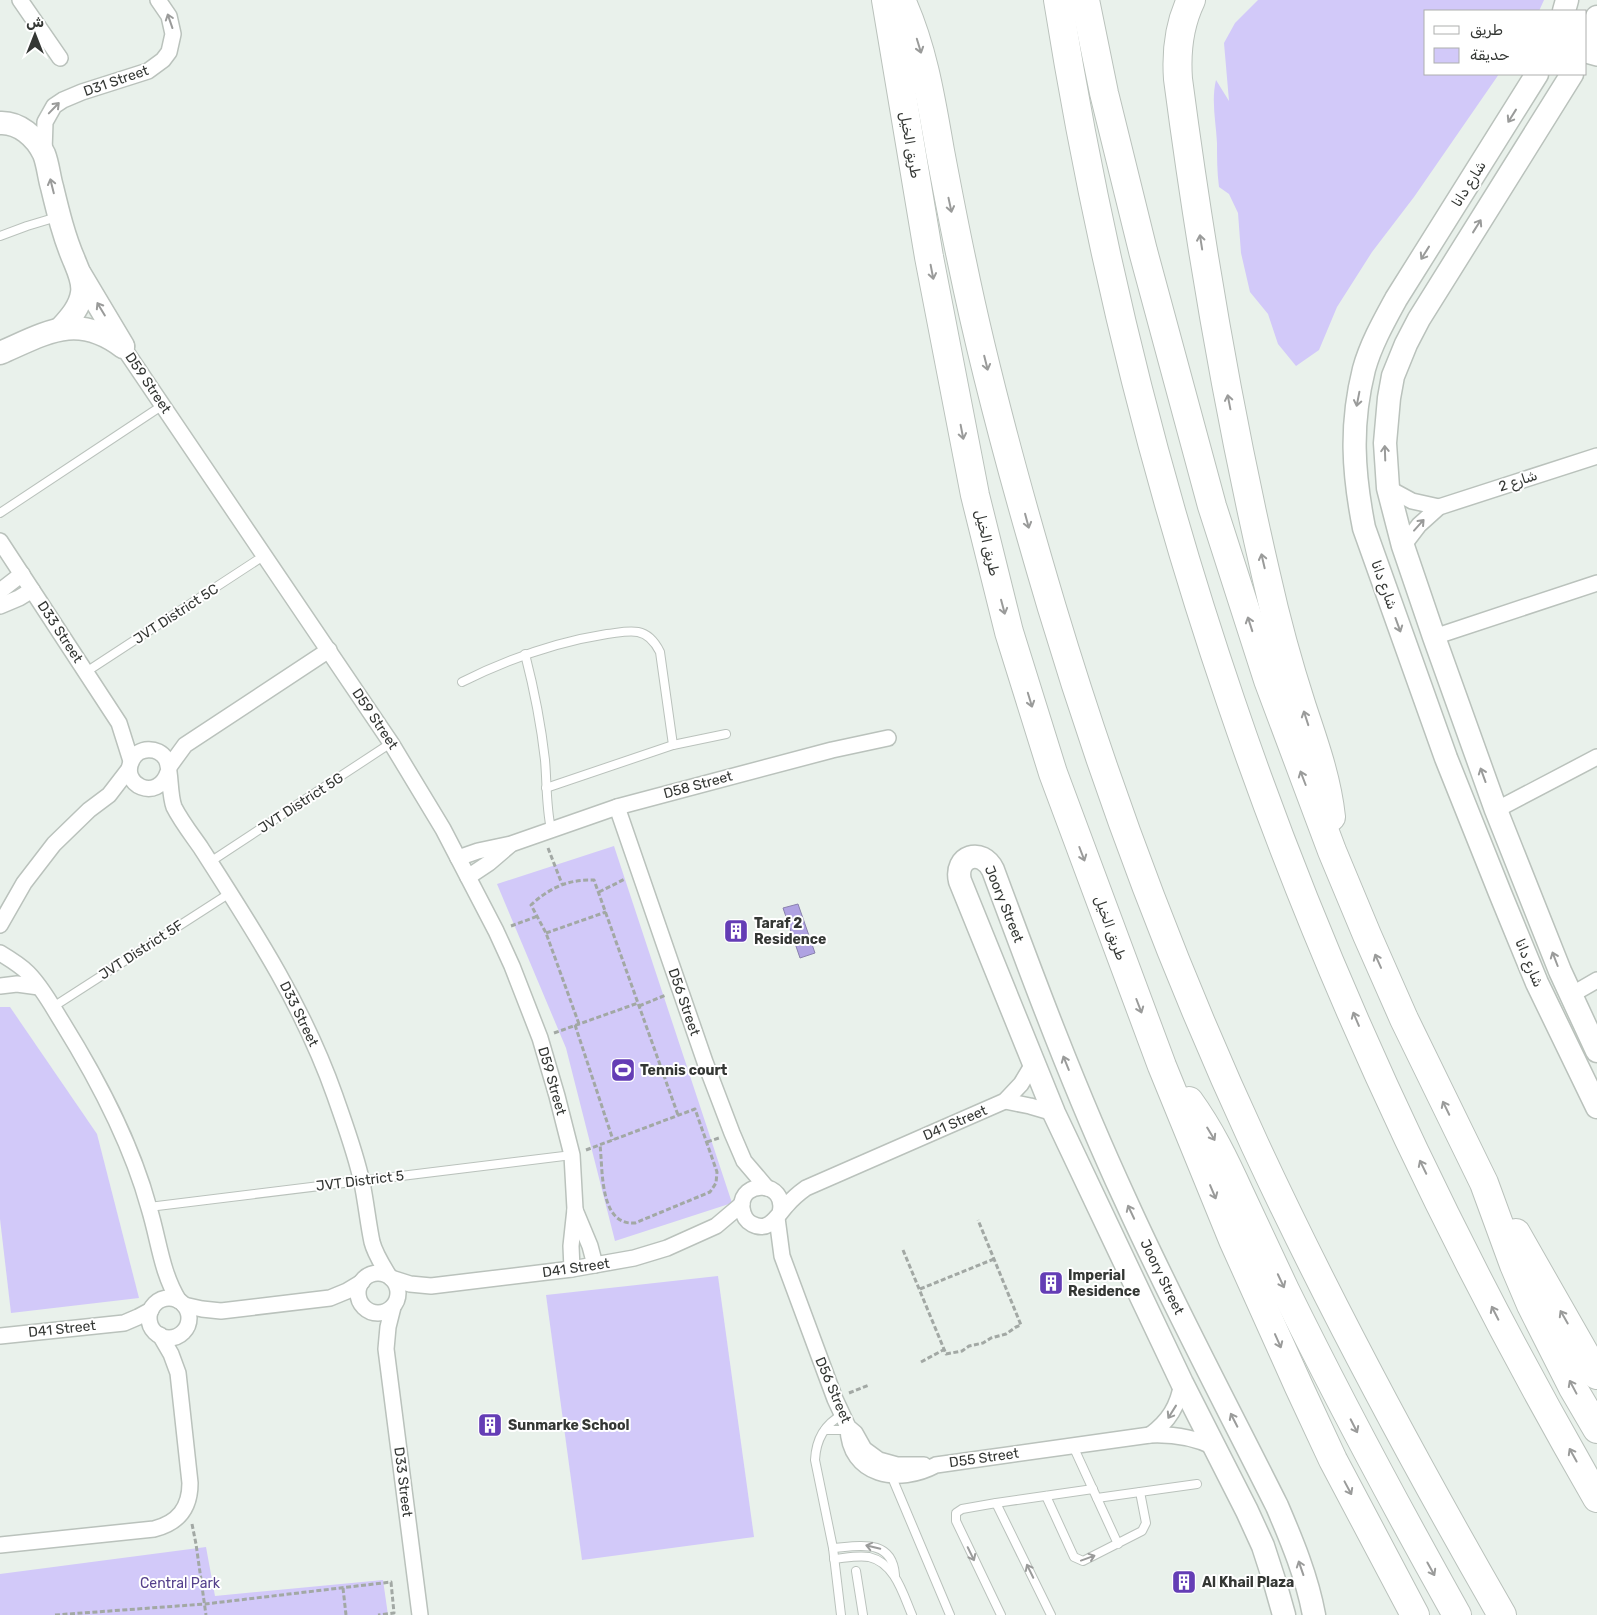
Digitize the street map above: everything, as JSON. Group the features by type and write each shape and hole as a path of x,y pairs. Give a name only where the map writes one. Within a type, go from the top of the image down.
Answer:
{"highway":[{"name":"طريق الخيل","path":"886,0 932,276 971,476 1009,632 1073,832 1162,1066"},
{"path":"901,0 913,27 926,74 963,268 982,352 1027,522 1079,695 1142,872 1214,1051 1254,1143 1298,1234 1395,1424 1502,1615"},
{"path":"1058,0 1072,82 1104,240 1154,448 1205,622 1259,781 1331,962 1420,1163 1518,1357 1597,1498"},
{"path":"1085,0 1123,172 1212,506 1268,680 1332,851 1404,1019 1484,1183 1531,1305 1597,1429"},
{"path":"1191,0 1178,43 1178,79 1210,293 1239,453 1272,602 1326,785 1332,828 1332,851"},
{"path":"1162,1066 1233,1240 1295,1379 1333,1460 1415,1615"},
{"path":"1162,1066 1214,1139 1332,1384 1381,1478 1457,1615"},
{"path":"1484,1183 1523,1244 1597,1375"}],"street":[{"path":"20,0 60,58"},
{"name":"D31 Street","path":"44,154 45,122 54,106 62,100 82,92 148,71 163,60 169,52 173,34 169,16 158,0"},
{"path":"1587,45 1597,17"},
{"name":"شارع دانا","path":"1537,75 1396,299 1380,329 1365,367 1357,407 1354,448 1356,488 1364,528 1446,758 1537,983 1597,1107"},
{"name":"شارع دانا","path":"1571,75 1419,319 1406,344 1393,376 1385,443 1388,488 1404,546 1434,637 1496,810 1560,971 1597,1051"},
{"path":"0,123 15,124 23,129 44,154 59,217 82,283 82,294 79,304 61,328"},
{"name":"D59 Street","path":"79,272 123,347 392,743 443,828 496,931 540,1038 572,1156 575,1209 570,1246 572,1269"},
{"path":"0,353 61,328 94,331 109,337 123,347"},
{"name":"شارع 2","path":"1404,546 1419,525 1439,507 1597,456"},
{"path":"1388,488 1412,501 1439,507"},
{"name":"D33 Street","path":"0,541 119,723 150,750"},
{"path":"0,591 22,574"},
{"path":"1434,637 1597,583"},
{"path":"0,606 32,590"},
{"path":"108,795 143,787 152,788 163,783 168,770 185,745 329,650"},
{"name":"D33 Street","path":"119,723 130,765"},
{"name":"D58 Street","path":"458,858 478,851 511,844 617,807 832,750 888,738"},
{"path":"0,925 24,883 54,844 108,795 138,753 185,745"},
{"path":"150,750 162,754 168,770"},
{"path":"1496,810 1597,757"},
{"path":"130,765 132,779 143,787"},
{"name":"D33 Street","path":"168,770 174,807"},
{"name":"D33 Street","path":"143,787 174,807 278,970 310,1035 335,1094 362,1182 372,1243 370,1261 363,1281"},
{"name":"D56 Street","path":"617,807 705,1062 744,1161 769,1189"},
{"name":"D58 Street","path":"468,877 489,863 511,844"},
{"name":"Joory Street","path":"1284,1615 1276,1583 1263,1546 1182,1383 1054,1113 1033,1064 960,880 959,869 971,857 987,860 993,870 1044,1009 1096,1135 1154,1262 1277,1506 1292,1540 1304,1575 1314,1615"},
{"path":"0,953 29,974 77,1045 113,1115 140,1178 163,1268 170,1285 189,1313 189,1323 186,1329 178,1374"},
{"path":"1571,995 1597,980"},
{"path":"0,986 17,984 39,987"},
{"name":"D41 Street","path":"769,1189 806,1188 1005,1101 1021,1084 1033,1064"},
{"path":"1005,1101 1054,1113"},
{"path":"744,1161 743,1214 755,1224 770,1224 779,1216 780,1200 769,1189 758,1187 744,1199"},
{"name":"D41 Street","path":"779,1216 806,1188"},
{"name":"D41 Street","path":"716,1226 744,1199"},
{"name":"D59 Street","path":"575,1209 590,1246 595,1265"},
{"name":"D56 Street","path":"779,1216 782,1256 845,1421 855,1433 864,1449 879,1460 896,1465 936,1465"},
{"name":"D56 Street","path":"755,1224 782,1256"},
{"name":"D41 Street","path":"390,1277 410,1284 431,1286 572,1269 634,1258 659,1250 716,1226 755,1224"},
{"name":"D33 Street","path":"372,1243 390,1277"},
{"path":"0,1545 159,1528 174,1521 182,1514 190,1494 190,1483 178,1374 171,1354 150,1322 152,1308 160,1287 163,1268"},
{"path":"152,1308 163,1299 168,1298 202,1309 221,1311 330,1298 347,1292 374,1274 379,1273 390,1277 398,1289 394,1305 379,1313 347,1300 330,1298"},
{"path":"363,1281 359,1292 360,1301 366,1308"},
{"name":"D41 Street","path":"394,1305 431,1286"},
{"name":"D33 Street","path":"394,1305 388,1327 386,1349 420,1615"},
{"name":"D41 Street","path":"124,1323 152,1308"},
{"name":"D33 Street","path":"366,1308 386,1349"},
{"path":"158,1334 171,1338 181,1334 203,1318 221,1311"},
{"name":"D41 Street","path":"0,1336 124,1323 140,1325 158,1334"},
{"path":"1150,1435 1164,1423 1175,1407 1182,1383"},
{"name":"D55 Street","path":"845,1421 853,1449 865,1465 873,1471 898,1476 914,1474 936,1465 1150,1435 1183,1436 1214,1447"}],"lane":[{"path":"0,236 59,217"},
{"path":"0,513 163,405"},
{"name":"JVT District 5C","path":"86,672 265,555"},
{"path":"462,682 525,654 572,641 629,631 639,632 648,636 660,652 673,745"},
{"path":"525,654 540,722 546,767 548,815 546,831"},
{"path":"546,788 673,745 726,734"},
{"name":"JVT District 5G","path":"210,862 392,743"},
{"name":"JVT District 5F","path":"52,1007 230,893"},
{"name":"JVT District 5","path":"149,1208 572,1156"},
{"path":"825,1430 840,1430 845,1421"},
{"path":"841,1615 833,1548 815,1460 818,1442 829,1424 845,1421"},
{"path":"1073,1446 1118,1544"},
{"path":"890,1475 950,1615"},
{"path":"1097,1498 1197,1484"},
{"path":"1001,1615 955,1517 956,1513 962,1508 1093,1489"},
{"path":"1046,1496 1077,1559 1083,1561 1139,1534 1145,1527 1140,1492"},
{"path":"996,1503 1051,1615"},
{"path":"833,1548 867,1545 875,1546 882,1550 892,1562 895,1577 912,1615"},
{"path":"834,1559 869,1557 881,1562 895,1577"},
{"path":"856,1571 862,1615"}],"path":[{"path":"546,831 562,884"},
{"path":"599,892 628,877 624,862 635,858"},
{"path":"580,1024 546,933 531,906 545,893 562,884 578,880 594,880 678,1115"},
{"path":"546,933 606,912"},
{"path":"496,931 538,916"},
{"path":"540,1038 680,990"},
{"path":"575,1025 613,1140"},
{"path":"572,1156 600,1145 678,1115 695,1109 717,1172 716,1183 710,1192 635,1223 622,1222 610,1210 605,1196 600,1145"},
{"path":"903,1250 946,1354 962,1352 969,1346 1006,1334 1016,1326 1021,1325 978,1220"},
{"path":"920,1289 994,1259"},
{"path":"921,1362 945,1349"},
{"path":"835,1399 869,1385"},
{"path":"187,1504 196,1544 206,1615"},
{"path":"55,1615 205,1604 392,1582 394,1613 378,1615"},
{"path":"342,1588 346,1615"}],"green space":[{"path":"1258,0 1544,0 1539,10 1424,10 1424,75 1498,75 1414,197 1372,252 1337,307 1319,350 1296,366 1278,344 1268,314 1250,292 1241,253 1238,213 1229,194 1219,187 1214,96 1216,80 1229,101 1224,43 1235,23"},
{"path":"614,846 732,1203 615,1241 566,1048 497,884"},
{"path":"0,1007 10,1007 97,1134 139,1298 11,1313 0,1219"},
{"path":"718,1276 754,1537 582,1560 546,1295"},
{"name":"Central Park","path":"206,1547 215,1596 383,1580 388,1615 0,1615 0,1574"}],"shaded area":[{"path":"798,904 815,953 800,958 783,908"}],"place":[{"name":"Taraf 2 Residence","path":"736,931"},
{"name":"Tennis court","path":"623,1070"},
{"name":"Imperial Residence","path":"1051,1283"},
{"name":"Sunmarke School","path":"490,1425"},
{"name":"Al Khail Plaza","path":"1184,1582"}]}
